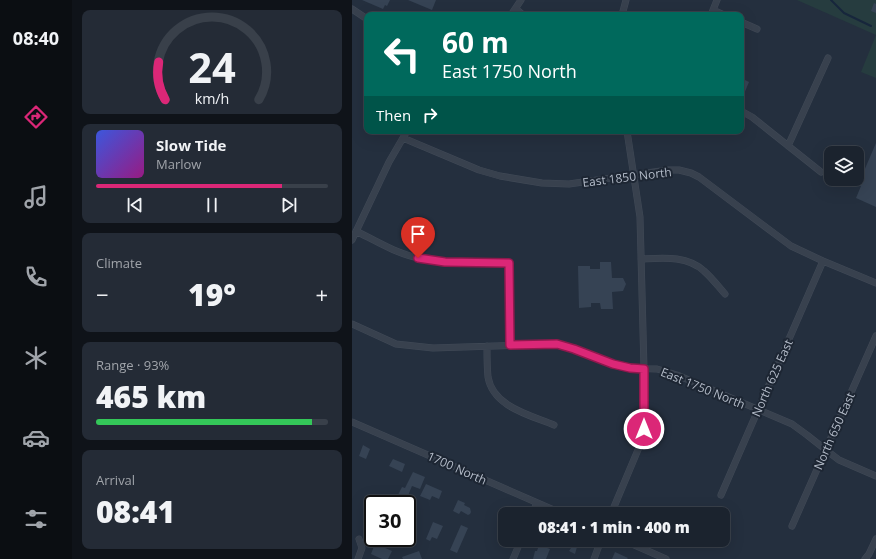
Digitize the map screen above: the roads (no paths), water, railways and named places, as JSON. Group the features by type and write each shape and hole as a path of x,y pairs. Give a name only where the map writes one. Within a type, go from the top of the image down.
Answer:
{"street":[{"path":"514,12 521,0"},
{"path":"623,12 626,0"},
{"path":"712,12 718,0"},
{"path":"352,8 364,17"},
{"path":"516,9 520,12"},
{"path":"744,23 757,29"},
{"path":"788,146 828,58"},
{"path":"744,113 752,117 821,172"},
{"path":"352,240 389,162 405,134"},
{"path":"614,507 640,445 644,429 640,217 627,134"},
{"name":"East 1850 North","path":"402,138 479,170 521,180 542,183 569,184 668,170 679,170 691,173 710,185 791,246 876,283"},
{"path":"356,231 394,250 418,258 445,262 509,263 510,345"},
{"path":"641,259 674,258 691,262 703,270 725,294"},
{"name":"North 625 East","path":"721,495 823,261"},
{"name":"East 1750 North","path":"352,324 396,344 433,348 557,344 613,364 630,368 657,369 677,375 792,424 839,460 876,476"},
{"name":"North 650 East","path":"792,526 876,336"},
{"path":"487,346 488,378 494,394 512,407 554,425"},
{"name":"1700 North","path":"352,422 546,507"},
{"path":"535,507 537,503"},
{"path":"358,559 362,548 359,539"},
{"path":"865,559 876,539"},
{"path":"513,559 518,547"},
{"path":"594,559 598,547"},
{"path":"639,547 666,559"}],"waterway":[{"path":"831,0 844,13 871,26"}]}
